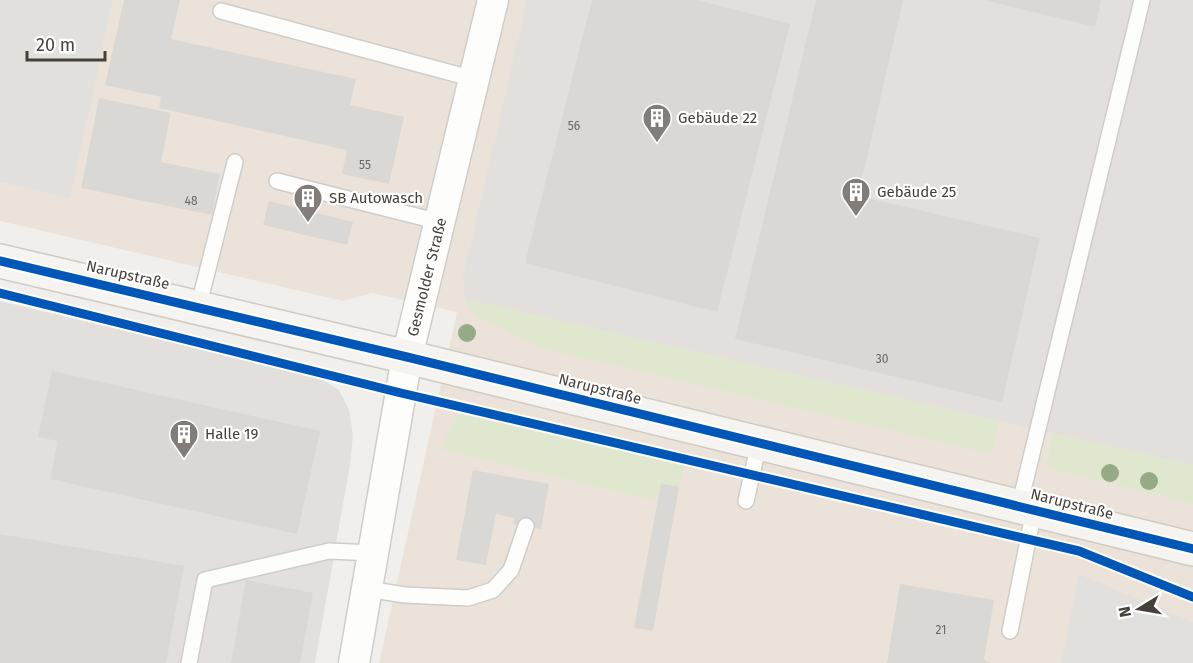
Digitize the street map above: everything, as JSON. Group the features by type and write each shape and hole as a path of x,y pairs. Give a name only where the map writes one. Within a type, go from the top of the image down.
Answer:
{"street":[{"name":"Gesmolder Straße","path":"354,663 407,357 493,0"},
{"name":"Narupstraße","path":"0,261 407,357 1193,549"}],"lane":[{"path":"1010,631 1026,508 1142,0"},
{"path":"221,11 474,79"},
{"path":"198,308 235,162"},
{"path":"277,181 440,222"},
{"path":"746,501 759,443"},
{"path":"367,589 405,595 468,598 492,590 511,570 526,526"},
{"path":"189,663 205,580 329,551 373,553"}],"shaded area":[{"path":"0,0 1193,0 1193,663 379,663 457,312 372,293 343,301 0,221"},
{"path":"0,0 113,0 70,198 0,182"},
{"path":"527,0 1193,0 1193,465 465,299 463,277"},
{"path":"0,301 318,377 339,390 349,410 353,435 350,465 315,663 0,663"},
{"path":"1079,574 1193,622 1193,663 1061,663"}],"green space":[{"path":"465,299 999,421 991,454 541,348 474,315"},
{"path":"459,414 684,465 679,487 661,484 657,501 440,449"},
{"path":"1052,433 1193,465 1193,504 1047,468"}],"building":[{"path":"124,0 180,0 171,39 356,79 350,105 404,117 389,184 342,174 347,150 159,108 161,97 105,85"},
{"name":"Gebäude 22","path":"592,0 697,0 790,24 717,312 525,263"},
{"name":"Gebäude 25","path":"816,0 903,0 858,196 1040,238 1002,402 735,339"},
{"path":"984,0 1101,0 1095,27"},
{"path":"99,98 171,113 161,162 220,174 212,215 81,188"},
{"name":"SB Autowasch","path":"269,201 353,222 347,245 263,225"},
{"name":"Halle 19","path":"52,371 320,431 297,534 50,479 58,441 38,437"},
{"path":"473,470 549,484 541,529 513,524 514,518 496,514 486,565 456,560"},
{"path":"661,483 679,487 653,631 634,628"},
{"path":"0,534 184,566 166,663 0,663"},
{"path":"246,580 313,593 300,663 231,663"},
{"path":"900,584 994,600 984,660 992,663 887,663"}],"cycle path":[{"path":"0,261 407,357 1193,549"},
{"path":"0,293 401,393 1079,551 1193,597"}],"place":[{"name":"Gebäude 22","path":"657,144"},
{"name":"Gebäude 25","path":"856,218"},
{"name":"SB Autowasch","path":"308,224"},
{"name":"Halle 19","path":"184,460"}]}
